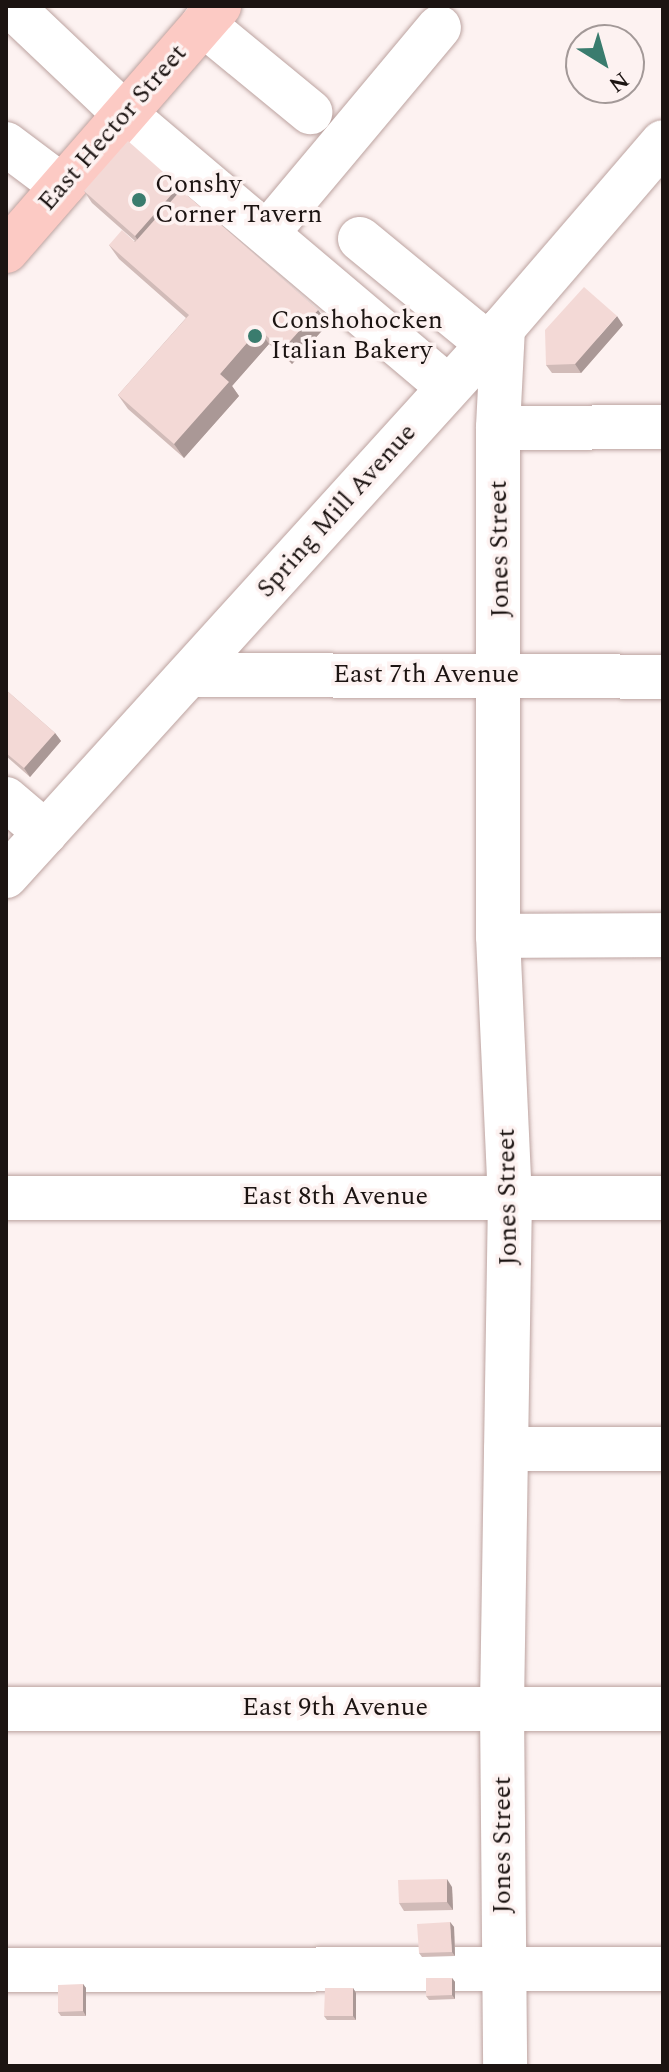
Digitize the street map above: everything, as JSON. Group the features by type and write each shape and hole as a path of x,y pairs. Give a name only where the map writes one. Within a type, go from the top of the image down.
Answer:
{"main road":[{"name":"East Hector Street","path":"6,251 211,15"}],"street":[{"path":"11,6 125,114 448,387"},
{"path":"211,15 310,112"},
{"path":"267,233 439,27"},
{"path":"6,144 62,186"},
{"name":"Spring Mill Avenue","path":"6,876 657,156"},
{"path":"360,239 496,336"},
{"name":"Jones Street","path":"496,336 502,675 498,936 510,1197 502,1707 505,2066"},
{"path":"498,428 663,427"},
{"name":"East 7th Avenue","path":"189,675 663,677"},
{"path":"6,799 46,833"},
{"path":"498,936 663,935"},
{"name":"East 8th Avenue","path":"6,1198 663,1198"},
{"path":"506,1449 663,1449"},
{"name":"East 9th Avenue","path":"6,1709 663,1709"},
{"path":"6,1970 663,1969"}],"building":[{"name":"Conshy Corner Tavern","path":"128,141 179,186 135,236 84,191"},
{"name":"Conshohocken Italian Bakery","path":"181,190 318,310 282,350 259,329 220,374 229,382 174,444 118,395 189,315 109,245 122,230 135,242"},
{"path":"584,287 617,316 575,364 546,365 545,330"},
{"path":"6,690 55,733 24,768 6,753"},
{"path":"447,1879 447,1902 399,1903 398,1880"},
{"path":"450,1922 452,1952 419,1953 417,1924"},
{"path":"426,1978 452,1978 452,1995 426,1996"},
{"path":"83,1984 83,2011 58,2012 58,1985"},
{"path":"325,1988 353,1988 353,2016 324,2016"}],"place":[{"name":"Conshy Corner Tavern","path":"139,200"},
{"name":"Conshohocken Italian Bakery","path":"255,336"}]}
